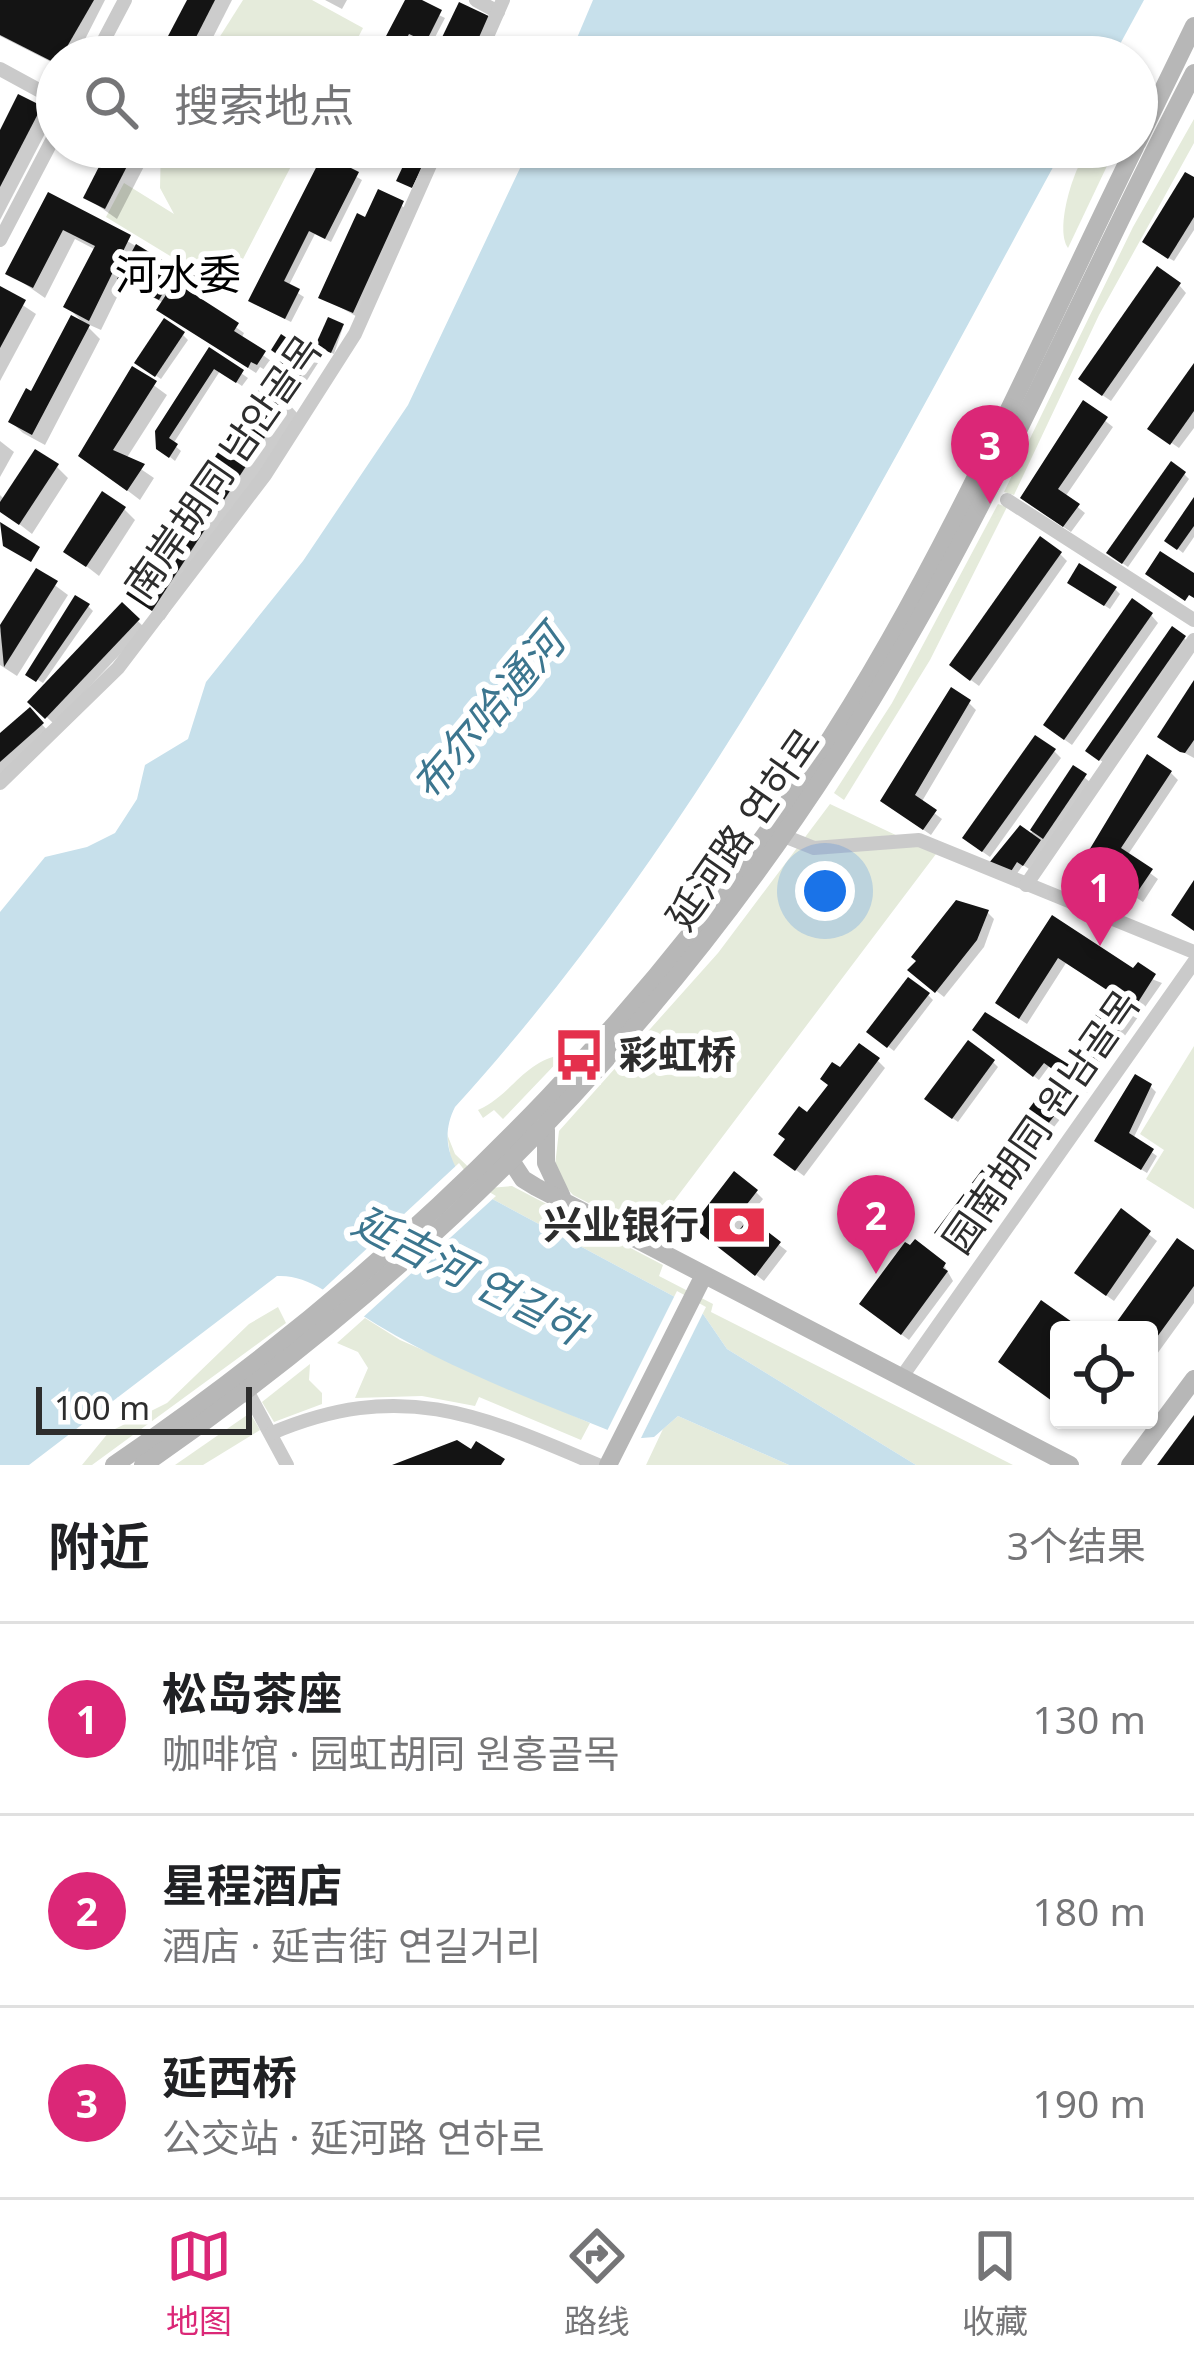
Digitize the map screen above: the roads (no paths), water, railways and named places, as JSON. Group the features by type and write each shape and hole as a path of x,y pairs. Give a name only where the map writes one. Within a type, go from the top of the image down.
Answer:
{"main road":[{"name":"延河路 연하로","path":"1158,100 1194,26"},
{"name":"延河路 연하로","path":"1158,146 1194,74"},
{"name":"延河路 연하로","path":"143,1465 313,1328 502,1158 704,915 831,736 935,555 1125,168"},
{"name":"延河路 연하로","path":"502,1158 546,1130 675,980 784,836 941,580 1147,168"},
{"path":"546,1130 546,1163 562,1197"},
{"path":"502,1158 523,1179 701,1280 1070,1465"},
{"path":"612,1457 701,1280"},
{"path":"1130,1465 1194,1378"},
{"name":"延河路 연하로","path":"114,1465 243,1384"}],"street":[{"path":"106,36 125,0"},
{"path":"476,0 501,6 487,36"},
{"path":"0,69 36,89"},
{"path":"0,240 37,168"},
{"name":"南岸胡同 남안골목","path":"0,783 118,668 265,475 355,334 429,168"},
{"path":"1007,500 1194,620"},
{"path":"1026,885 1194,640"},
{"path":"784,836 814,848 919,840 1194,952"},
{"name":"园南胡同 원남골목","path":"901,1378 1194,962"},
{"path":"243,1384 287,1465"},
{"path":"272,1433 316,1414 404,1406 483,1416 598,1465"}],"water":[{"path":"593,0 1144,0 1124,36 578,36"},
{"path":"520,168 1053,168 859,522 713,767 547,998 455,1107 448,1129 452,1159 470,1187 701,1311 727,1349 916,1465 789,1465 678,1416 654,1437 630,1439 457,1367 310,1283 277,1276 29,1465 0,1465 0,912 45,857 87,847 115,833 137,799 145,765 188,739 206,682 303,561 408,405"}],"place":[{"name":"延西桥","path":"990,504"},
{"name":"松岛茶座","path":"1100,946"},
{"name":"彩虹桥","path":"579,1055"},
{"name":"兴业银行","path":"739,1225"},
{"name":"星程酒店","path":"876,1274"}],"district":[{"name":"河水委","path":"178,275"}],"water label":[{"name":"布尔哈通河","path":"488,713"},
{"name":"延吉河 연길하","path":"469,1275"}]}
